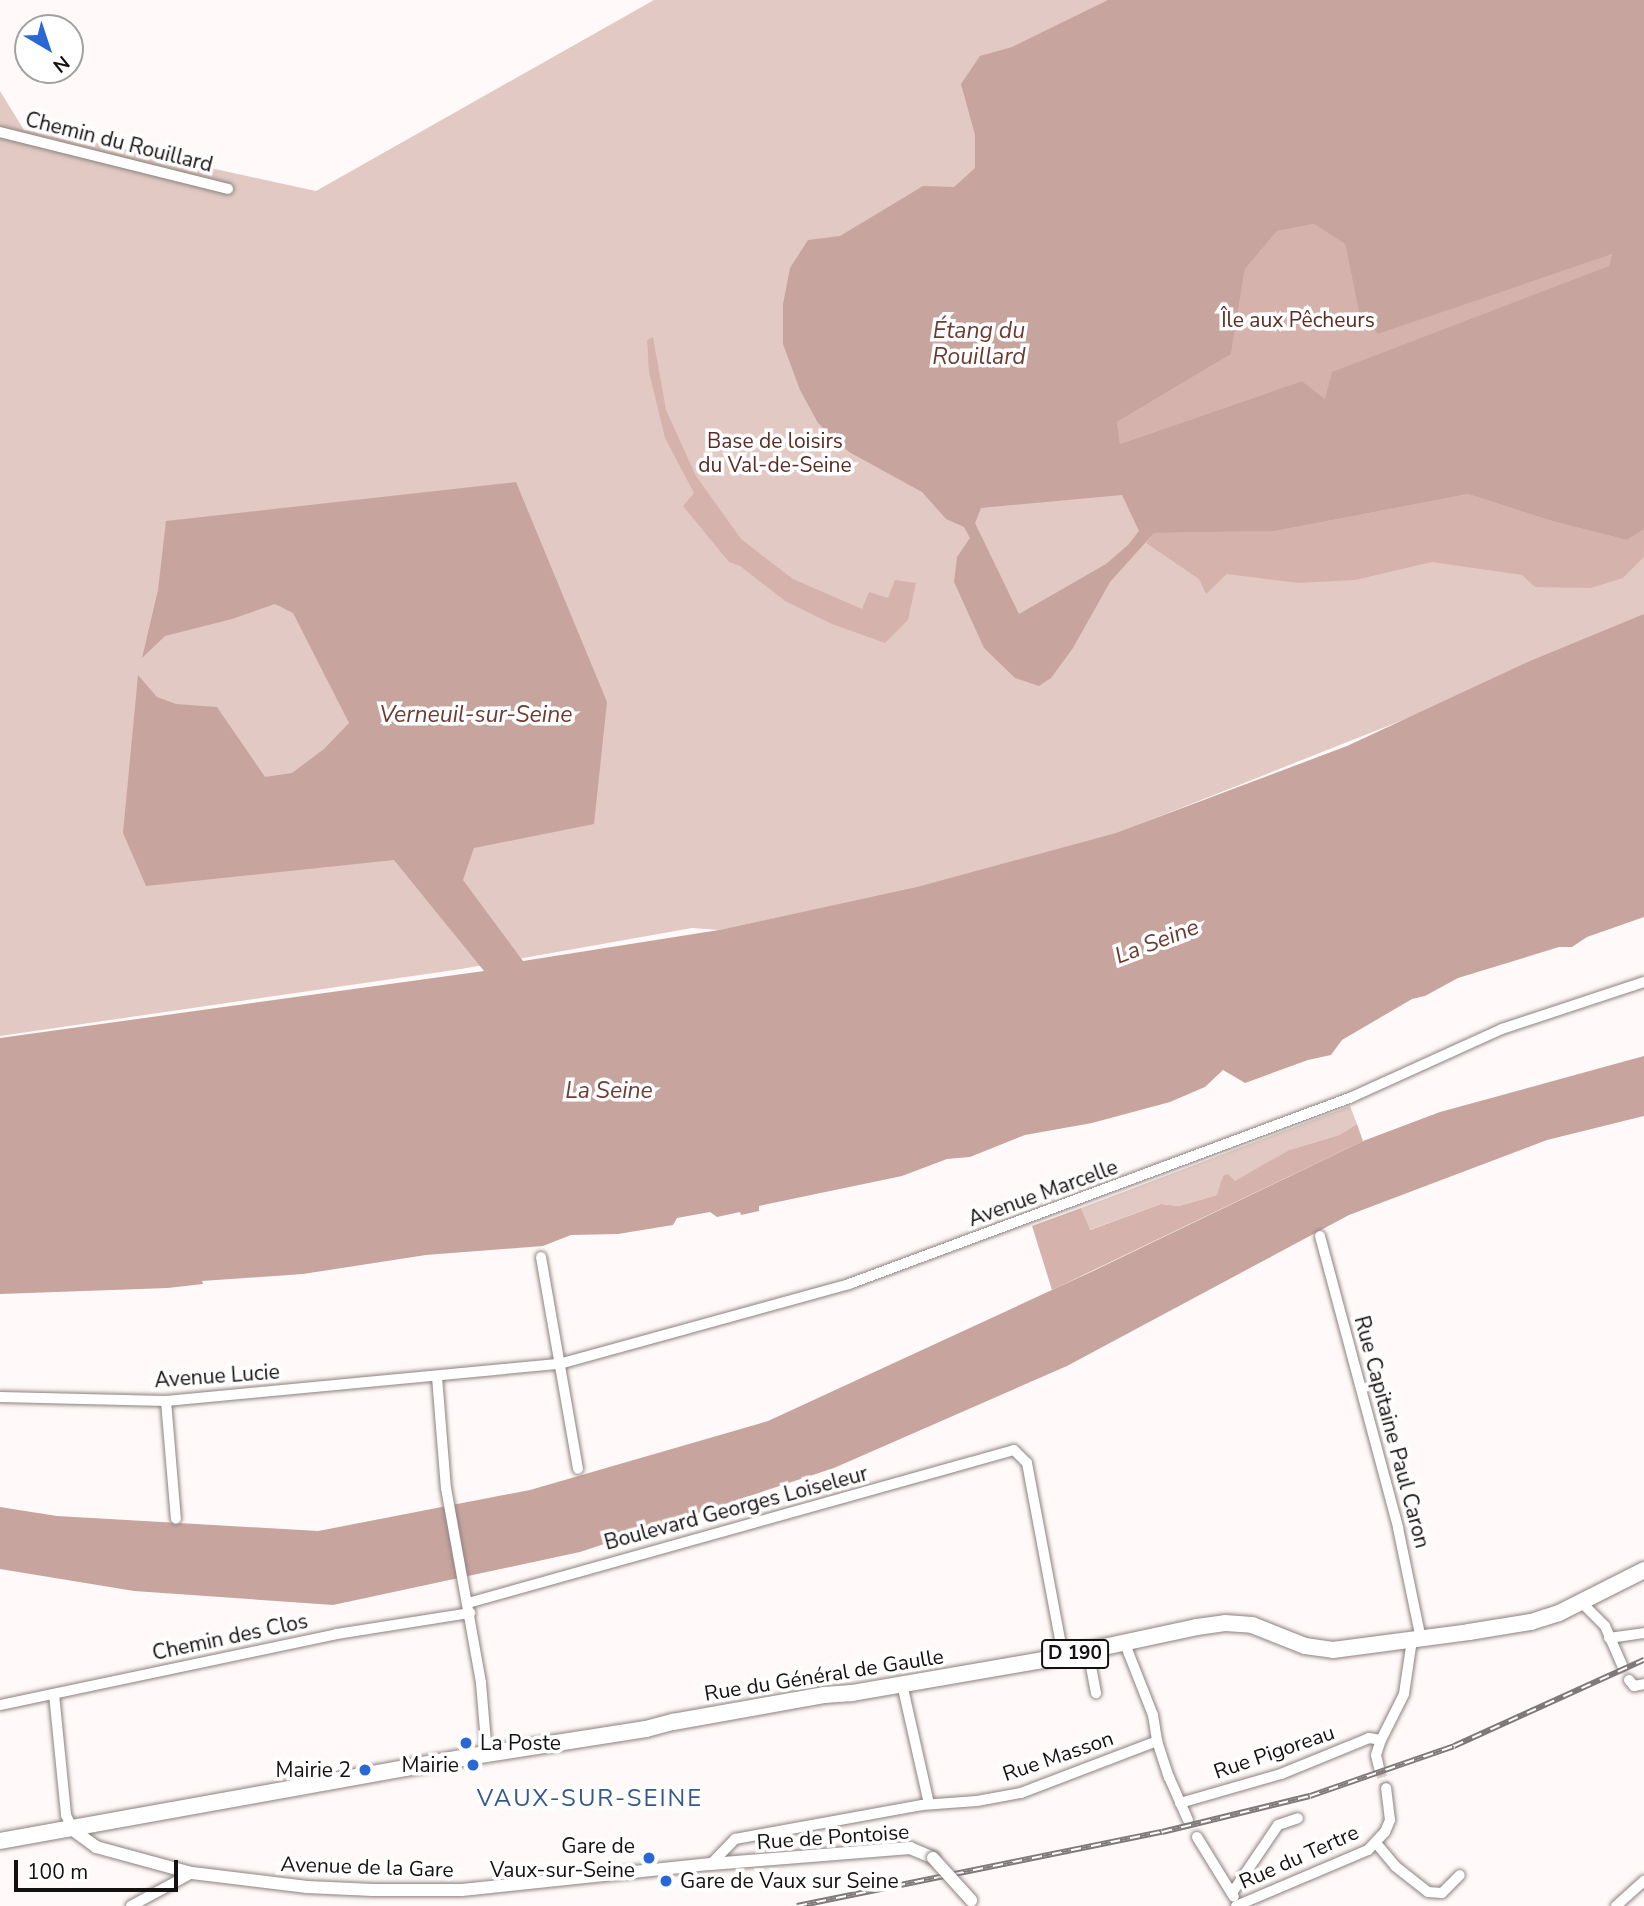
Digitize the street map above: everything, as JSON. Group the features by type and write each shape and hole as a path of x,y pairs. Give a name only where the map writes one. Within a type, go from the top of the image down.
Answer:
{"main road":[{"name":"Rue du Général de Gaulle","path":"0,1841 367,1778 487,1754 1063,1656 1225,1623 1252,1625 1305,1646 1334,1650 1531,1622 1581,1602 1644,1570"}],"street":[{"name":"Chemin du Rouillard","path":"0,132 228,189"},
{"name":"Avenue Marcelle","path":"437,1377 559,1364 849,1284 1352,1097 1502,1029 1644,982"},
{"name":"Rue Capitaine Paul Caron","path":"1320,1236 1391,1502 1417,1639"},
{"path":"541,1257 578,1469"},
{"path":"437,1377 446,1489 466,1586 481,1683 487,1754"},
{"name":"Avenue Lucie","path":"0,1397 166,1401 437,1377"},
{"path":"166,1401 176,1519"},
{"name":"Boulevard Georges Loiseleur","path":"469,1608 1014,1450 1027,1462 1063,1656"},
{"path":"1581,1602 1605,1626 1622,1665"},
{"name":"Chemin des Clos","path":"0,1705 469,1608"},
{"path":"1609,1638 1644,1633"},
{"path":"1379,1769 1376,1755 1404,1695 1417,1639"},
{"path":"1125,1644 1153,1715 1157,1741 1188,1820"},
{"path":"1088,1651 1096,1693"},
{"path":"1629,1680 1634,1686 1644,1684"},
{"path":"902,1684 929,1804"},
{"path":"54,1695 66,1815 73,1830"},
{"name":"Rue Pigoreau","path":"1180,1803 1281,1774 1369,1738 1381,1740"},
{"name":"Rue Masson","path":"711,1864 735,1839 929,1804 977,1801 1021,1793 1157,1741"},
{"name":"Rue du Tertre","path":"1238,1905 1356,1856 1376,1843 1390,1820 1386,1788"},
{"path":"1232,1893 1278,1825 1298,1818"},
{"name":"Avenue de la Gare","path":"73,1830 96,1847 192,1873 307,1886 416,1892 463,1890 711,1864"},
{"path":"1197,1837 1238,1905"},
{"name":"Rue du Tertre","path":"1376,1843 1395,1867 1429,1892 1442,1893 1461,1875"},
{"name":"Rue de Pontoise","path":"711,1864 910,1848 933,1858 973,1903"},
{"path":"131,1906 192,1873"},
{"path":"1616,1906 1644,1881"}],"green space":[{"name":"Base de loisirs du Val-de-Seine","path":"654,0 1644,0 1644,619 1557,659 1047,861 719,930 692,928 461,969 0,1036 0,91 24,130 60,135 316,191"},
{"name":"Île aux Pêcheurs","path":"1314,224 1345,244 1359,312 1378,334 1612,253 1609,266 1325,399 1302,381 1120,444 1117,422 1231,354 1245,269 1277,231"},
{"path":"653,337 666,410 696,476 741,539 793,579 862,609 869,592 888,598 895,580 916,583 908,620 885,643 832,624 785,601 740,566 729,562 683,506 694,493 665,438 649,372 647,340"},
{"path":"1468,494 1552,521 1627,540 1644,529 1644,557 1623,578 1591,588 1535,587 1522,575 1432,562 1355,580 1299,583 1227,574 1206,594 1199,579 1146,543 1154,533 1275,531"},
{"path":"1350,1106 1357,1124 1339,1135 1289,1150 1217,1195 1179,1206 1161,1204 1089,1230 1081,1208"},
{"path":"1357,1124 1363,1141 1052,1290 1032,1226 1081,1208 1090,1230 1161,1204 1179,1206 1217,1195 1223,1176 1228,1174 1235,1181 1289,1150 1339,1135"}],"water":[{"name":"Étang du Rouillard","path":"1108,0 1644,0 1644,529 1627,540 1552,521 1468,494 1275,531 1154,533 1110,582 1073,648 1051,678 1039,686 1015,678 984,648 954,582 957,557 970,538 964,527 946,519 922,492 849,452 818,423 800,390 783,344 783,304 790,268 808,240 840,236 923,186 954,187 975,168 975,135 961,84 980,56 1012,47","holes":["1314,224 1345,244 1359,312 1378,334 1612,254 1609,266 1332,372 1325,399 1302,381 1120,444 1117,422 1231,354 1245,269 1277,231","1122,495 1139,531 1128,545 1106,564 1019,614 975,523 981,508"]},
{"name":"La Seine","path":"516,482 607,702 594,824 474,848 463,880 523,961 719,930 917,887 1116,833 1347,746 1530,661 1644,614 1644,917 1587,937 1572,947 1559,947 1458,978 1425,996 1412,999 1342,1040 1331,1055 1308,1060 1245,1083 1223,1070 1205,1087 1170,1102 1092,1123 1025,1135 970,1157 947,1159 902,1176 759,1206 759,1211 717,1217 710,1212 677,1218 673,1225 618,1234 571,1235 543,1246 426,1255 303,1274 202,1281 203,1284 168,1288 0,1294 0,1038 484,971 394,860 146,886 123,833 138,675 157,697 176,704 217,707 265,777 292,773 324,749 349,723 293,613 275,604 232,619 165,636 142,658 158,590 166,521"},
{"path":"1644,1056 1644,1116 1547,1140 1349,1215 1067,1366 834,1468 580,1552 333,1605 134,1591 0,1569 0,1507 57,1516 318,1531 530,1490 768,1421 1091,1272 1363,1141 1440,1112"}],"tunnel":[{"path":"1379,1768 1386,1788"}],"railway":[{"path":"797,1906 1162,1832 1310,1796 1454,1746 1644,1660"}],"place":[{"name":"La Poste","path":"466,1743"},
{"name":"Mairie","path":"473,1765"},
{"name":"Mairie 2","path":"365,1770"},
{"name":"Gare de Vaux-sur-Seine","path":"649,1858"},
{"name":"Gare de Vaux sur Seine","path":"666,1881"}],"district":[{"name":"VAUX-SUR-SEINE","path":"590,1799"}],"water label":[{"name":"Verneuil-sur-Seine","path":"476,715"}]}
